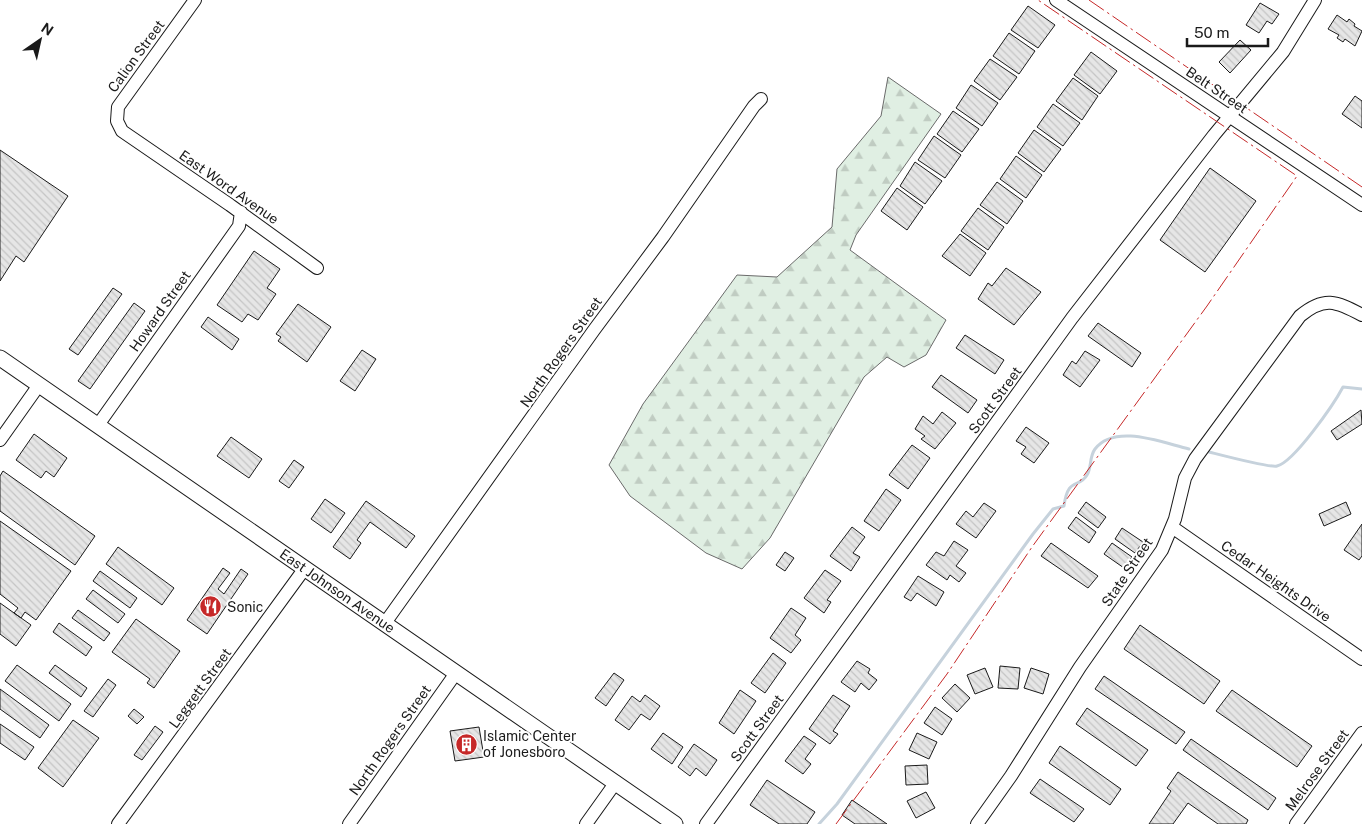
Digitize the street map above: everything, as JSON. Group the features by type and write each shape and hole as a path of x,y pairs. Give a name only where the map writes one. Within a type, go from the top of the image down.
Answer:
{"main road":[{"name":"East Johnson Avenue","path":"0,358 675,824"}],"street":[{"name":"Calion Street","path":"123,132 116,121 118,107 195,0"},
{"name":"Belt Street","path":"1056,0 1362,205"},
{"name":"Scott Street","path":"706,824 1072,318 1229,116 1283,52 1314,0"},
{"name":"North Rogers Street","path":"386,623 594,330 663,237 754,106 761,100"},
{"name":"East Word Avenue","path":"123,132 241,212 317,268"},
{"name":"Howard Street","path":"98,425 238,226 241,212"},
{"name":"State Street","path":"977,824 1011,776 1080,667 1162,550 1172,527 1179,494 1195,459 1300,316 1312,306 1330,302 1344,305 1362,315"},
{"path":"0,440 39,385"},
{"name":"Cedar Heights Drive","path":"1172,527 1362,659"},
{"name":"Leggett Street","path":"118,824 305,568"},
{"name":"North Rogers Street","path":"349,824 456,673"},
{"name":"Melrose Street","path":"1301,822 1362,733"},
{"path":"586,824 616,782"}],"green space":[{"path":"888,77 941,114 856,235 850,250 946,320 926,355 904,367 887,357 864,377 770,538 742,569 706,553 630,496 609,465 643,404 737,275 777,277 832,227 837,169 881,116"}],"building":[{"path":"1260,3 1279,14 1272,24 1267,21 1259,33 1246,25"},
{"path":"1028,6 1055,25 1038,48 1011,30"},
{"path":"1337,15 1347,22 1349,19 1355,24 1354,26 1362,31 1355,46 1345,39 1343,42 1337,38 1339,35 1328,29"},
{"path":"1009,33 1035,51 1019,74 993,56"},
{"path":"1240,40 1251,50 1230,73 1219,62"},
{"path":"1091,52 1117,71 1100,94 1074,75"},
{"path":"990,59 1017,77 1000,100 974,81"},
{"path":"1073,78 1098,96 1082,120 1056,101"},
{"path":"971,85 998,103 982,126 956,108"},
{"path":"1355,96 1362,101 1362,128 1342,114"},
{"path":"1053,104 1080,123 1063,146 1037,127"},
{"path":"953,111 979,129 962,152 937,134"},
{"path":"1034,130 1061,149 1044,172 1018,153"},
{"path":"934,136 961,155 945,178 918,160"},
{"path":"0,150 68,196 24,262 16,256 0,281"},
{"path":"1016,156 1042,175 1026,198 1000,179"},
{"path":"915,162 942,181 925,204 900,186"},
{"path":"1210,168 1256,201 1205,272 1160,240"},
{"path":"997,182 1023,201 1007,224 980,205"},
{"path":"897,188 923,207 907,230 881,211"},
{"path":"978,208 1004,227 988,250 961,231"},
{"path":"960,234 986,253 970,276 942,256"},
{"path":"254,251 280,269 267,288 276,294 258,320 248,314 242,322 217,305"},
{"path":"1006,268 1041,292 1014,325 978,299 988,283 992,286"},
{"path":"113,288 122,294 78,355 69,349"},
{"path":"134,303 145,311 90,389 78,381"},
{"path":"298,304 331,327 307,362 278,341 281,337 276,334"},
{"path":"208,317 239,339 232,350 201,327"},
{"path":"1098,323 1141,353 1132,367 1088,336"},
{"path":"965,335 1004,360 995,374 956,348"},
{"path":"362,350 376,359 355,391 340,381"},
{"path":"1085,351 1100,360 1080,387 1063,375 1072,361 1076,364"},
{"path":"941,375 977,400 968,413 932,387"},
{"path":"1361,410 1362,424 1337,440 1331,431"},
{"path":"942,412 956,423 935,449 921,439 925,436 915,429 923,416 933,424"},
{"path":"1026,427 1049,443 1034,463 1021,454 1026,447 1016,441"},
{"path":"34,434 67,458 54,477 46,471 41,478 16,460"},
{"path":"231,437 262,459 249,478 217,456"},
{"path":"912,445 930,458 908,489 889,475"},
{"path":"294,460 304,467 289,488 279,481"},
{"path":"3,471 95,536 75,565 0,511 0,476"},
{"path":"886,489 901,500 879,531 864,521"},
{"path":"325,499 345,513 331,533 311,519"},
{"path":"366,501 415,536 406,548 370,522 357,540 361,543 350,559 333,547"},
{"path":"1086,502 1106,517 1098,528 1078,513"},
{"path":"1346,502 1351,514 1324,526 1319,514"},
{"path":"984,503 996,511 976,538 956,524 966,511 973,517"},
{"path":"1076,517 1096,532 1089,543 1068,528"},
{"path":"0,521 71,571 36,620 25,612 21,618 14,613 18,608 0,594"},
{"path":"1362,524 1362,556 1359,560 1344,550"},
{"path":"852,527 865,537 853,553 860,557 851,571 830,556"},
{"path":"1122,528 1143,542 1135,553 1115,539"},
{"path":"954,541 968,550 956,566 966,573 959,582 950,575 947,580 926,565 936,552 944,556"},
{"path":"1051,543 1098,576 1088,588 1041,556"},
{"path":"1112,543 1132,557 1124,568 1104,554"},
{"path":"118,547 174,588 162,605 106,564"},
{"path":"785,552 794,558 785,571 776,565"},
{"name":"Sonic","path":"223,568 230,573 218,589 224,594 241,569 248,574 207,634 187,620"},
{"path":"825,570 841,581 827,600 831,602 824,613 804,598"},
{"path":"100,571 137,598 130,608 93,581"},
{"path":"918,576 944,592 936,606 917,593 911,601 904,597"},
{"path":"93,590 125,614 118,623 86,599"},
{"path":"0,603 31,625 16,646 0,634"},
{"path":"791,608 806,618 795,635 801,640 791,653 770,638"},
{"path":"78,610 110,633 104,641 72,618"},
{"path":"136,619 180,651 154,688 147,683 150,679 112,652"},
{"path":"59,623 92,647 86,656 53,632"},
{"path":"1140,625 1220,681 1204,704 1124,649"},
{"path":"773,653 786,663 765,693 751,683"},
{"path":"857,661 870,669 868,673 877,680 869,690 861,683 855,692 841,682"},
{"path":"17,665 71,704 59,721 5,681"},
{"path":"55,665 87,688 81,697 49,673"},
{"path":"1000,666 1020,668 1018,689 998,688"},
{"path":"985,668 993,687 975,694 967,675"},
{"path":"1031,668 1049,674 1043,694 1024,688"},
{"path":"614,673 624,680 606,706 595,698"},
{"path":"1104,676 1185,732 1176,744 1095,689"},
{"path":"108,679 116,685 93,717 84,711"},
{"path":"955,684 970,698 957,712 942,698"},
{"path":"0,689 49,725 40,738 0,709"},
{"path":"740,690 756,701 734,734 719,723"},
{"path":"1232,690 1312,746 1297,767 1216,711"},
{"path":"645,695 660,706 650,720 641,714 629,730 615,720 632,696 640,702"},
{"path":"833,695 850,706 833,731 838,734 830,744 809,729"},
{"path":"935,707 952,719 942,735 924,723"},
{"path":"1087,708 1148,750 1136,766 1076,724"},
{"path":"134,709 144,717 137,724 128,716"},
{"path":"73,720 99,738 63,787 38,768"},
{"path":"0,724 34,747 25,760 0,743"},
{"path":"155,726 163,732 142,760 134,755"},
{"name":"Islamic Center of Jonesboro","path":"479,727 484,757 455,761 450,731"},
{"path":"663,733 683,747 672,764 651,749"},
{"path":"917,733 937,742 929,759 909,750"},
{"path":"804,736 816,744 805,759 811,764 803,774 785,761"},
{"path":"1191,739 1276,798 1268,810 1183,750"},
{"path":"694,744 717,760 706,776 696,768 690,776 678,767"},
{"path":"1060,746 1121,789 1110,805 1049,763"},
{"path":"927,765 928,784 906,785 905,766"},
{"path":"1178,772 1248,820 1246,824 1218,824 1188,803 1173,824 1149,824 1171,791 1167,788"},
{"path":"1040,779 1084,809 1074,822 1030,793"},
{"path":"767,780 815,812 807,824 779,824 750,805"},
{"path":"926,792 935,808 916,818 907,801"},
{"path":"852,800 887,824 855,824 842,815"}],"waterway":[{"path":"1209,452 1277,466 1303,444 1343,387 1362,389"},
{"path":"819,824 837,804 1033,534 1053,509 1064,506 1068,490 1074,484 1081,482 1087,475 1095,449 1104,441 1114,437 1127,436 1140,437 1189,449"}],"power":[{"path":"836,824 947,674 1032,547 1207,306 1297,176 1038,0"},
{"path":"1089,0 1362,187"}],"place":[{"name":"Sonic","path":"211,607"},
{"name":"Islamic Center of Jonesboro","path":"467,744"}]}
